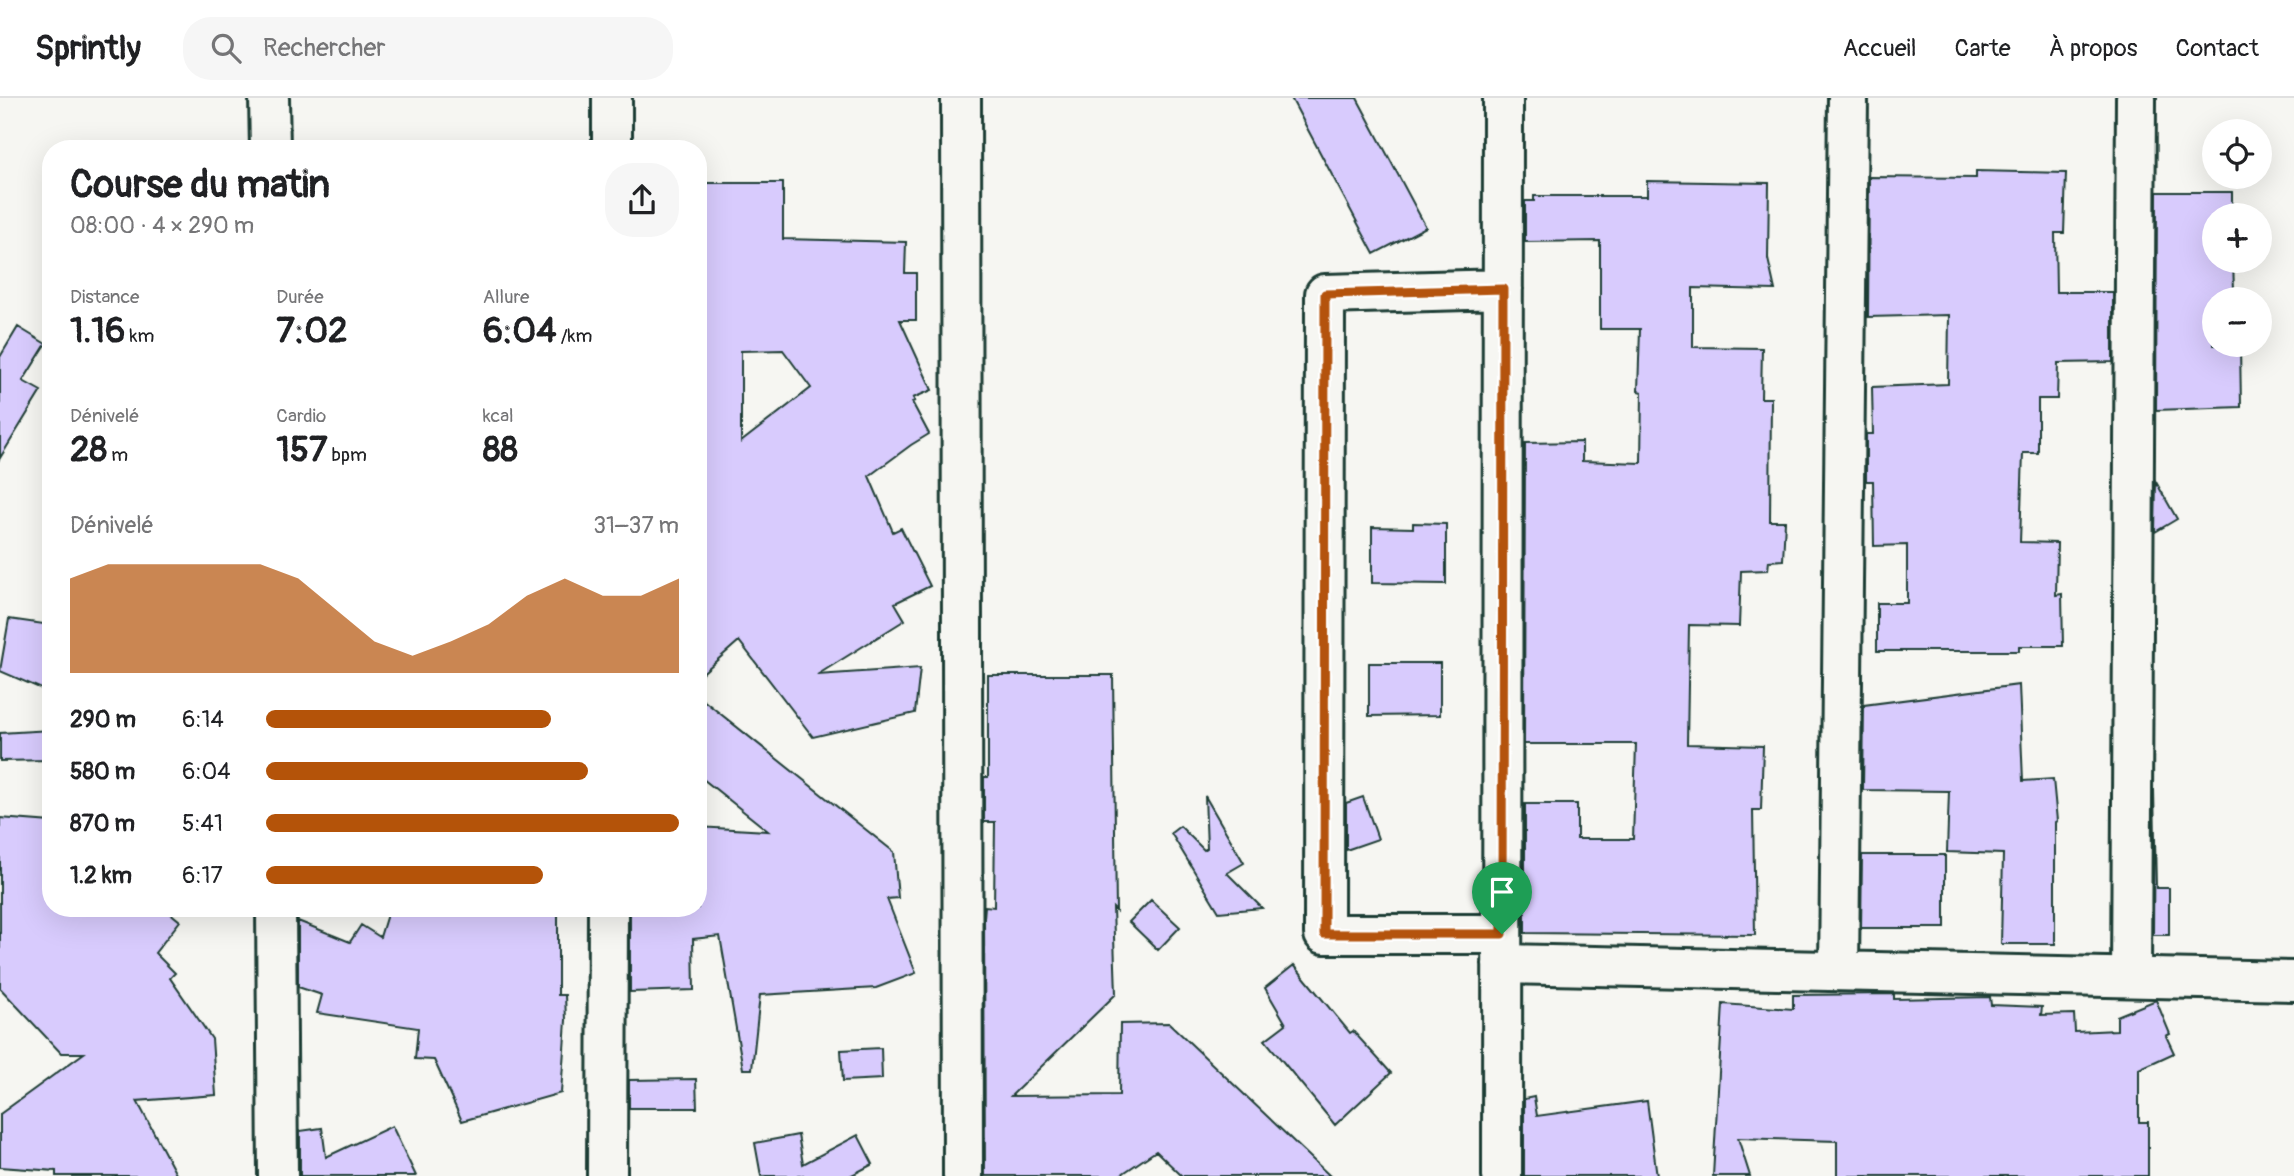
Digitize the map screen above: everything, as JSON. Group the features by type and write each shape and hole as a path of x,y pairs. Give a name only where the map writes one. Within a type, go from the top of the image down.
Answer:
{"street":[{"path":"269,98 270,140"},
{"path":"612,98 612,140"},
{"path":"961,98 963,1176"},
{"path":"1502,1176 1503,98"},
{"path":"1839,971 1848,98"},
{"path":"2131,977 2136,98"},
{"path":"1503,289 1325,294 1324,934 1502,949 1839,971 2294,981"},
{"path":"276,917 278,1176"},
{"path":"607,1176 608,917"}],"building":[{"path":"1291,98 1357,98 1426,227 1374,254"},
{"path":"1976,171 2066,173 2064,233 2055,233 2056,292 2113,292 2113,362 2058,363 2057,399 2038,399 2038,453 2023,453 2020,542 2057,543 2056,595 2062,594 2063,646 2019,646 2019,651 1877,651 1877,603 1907,603 1907,545 1874,546 1873,481 1866,481 1866,434 1873,434 1872,387 1948,384 1949,315 1868,317 1869,177 1976,178"},
{"path":"1647,181 1769,183 1768,259 1775,290 1693,288 1693,347 1762,348 1761,398 1771,398 1770,521 1785,521 1783,560 1769,561 1768,570 1741,571 1739,626 1689,625 1687,744 1763,746 1761,810 1753,810 1755,935 1525,933 1525,804 1577,804 1577,839 1633,839 1636,744 1524,744 1525,443 1582,442 1582,461 1641,463 1642,392 1638,391 1640,329 1600,329 1600,241 1525,242 1525,201 1534,201 1534,196 1647,196"},
{"path":"707,183 783,183 783,239 906,242 905,273 916,273 916,320 900,320 932,390 913,398 915,401 912,402 929,434 869,476 893,532 901,528 930,586 895,603 905,620 817,675 920,668 915,713 813,737 739,641 707,669","holes":["783,350 811,388 741,442 741,351"]},
{"path":"2157,192 2232,192 2232,203 2202,203 2202,273 2233,273 2234,287 2202,287 2202,357 2240,357 2241,407 2156,410"},
{"path":"18,327 42,342 42,350 23,381 41,391 0,458 0,357"},
{"path":"2156,482 2177,519 2155,532"},
{"path":"1413,523 1446,524 1446,584 1372,583 1372,527 1413,528"},
{"path":"9,619 42,624 42,689 0,671"},
{"path":"1369,663 1440,663 1440,715 1369,716"},
{"path":"988,675 1113,675 1116,911 1113,908 1116,994 1011,1096 1119,1095 1120,1024 1169,1023 1330,1176 1182,1176 1156,1151 1119,1176 985,1176 984,918 985,906 994,907 995,822 984,822 984,777 988,777"},
{"path":"2019,685 2023,781 2053,779 2057,821 2055,944 2001,944 2003,854 1947,852 1949,791 1863,790 1864,705"},
{"path":"707,703 894,852 898,898 887,899 916,973 876,988 760,995 752,1069 743,1069 720,936 693,939 694,990 630,992 630,917 707,917 707,828 768,831 707,782"},
{"path":"42,731 42,760 0,761 0,733"},
{"path":"2154,789 2156,888 2169,888 2169,935 2153,935"},
{"path":"1205,796 1244,863 1227,873 1262,908 1219,912 1171,833 1180,826 1204,850 1207,848"},
{"path":"1363,797 1378,839 1346,850 1346,803"},
{"path":"0,818 42,821 42,917 175,917 180,921 155,953 175,973 170,978 212,1039 216,1095 137,1101 177,1176 56,1176 56,1171 0,1167 0,1114 84,1053 61,1053 0,988"},
{"path":"1862,855 1945,855 1945,928 1861,928"},
{"path":"1151,900 1180,927 1158,950 1129,922"},
{"path":"386,917 558,917 558,995 565,995 566,1020 561,1093 462,1121 434,1060 415,1059 418,1028 317,1013 322,995 298,987 298,921 350,942 361,925 380,937"},
{"path":"1294,965 1350,1033 1353,1031 1391,1073 1335,1125 1265,1040 1286,1024 1265,988"},
{"path":"1894,994 1894,999 1990,997 1991,1005 2042,1007 2041,1015 2074,1014 2075,1032 2117,1030 2117,1016 2156,1000 2170,1034 2166,1036 2174,1053 2139,1069 2139,1122 2148,1122 2148,1176 1837,1176 1837,1141 1738,1138 1750,1176 1713,1176 1723,1004 1793,1009 1793,995"},
{"path":"881,1048 882,1079 843,1081 841,1050"},
{"path":"696,1079 697,1108 629,1108 629,1080"},
{"path":"1534,1097 1537,1116 1647,1101 1657,1176 1524,1176 1524,1099"},
{"path":"392,1126 416,1176 300,1176 300,1131 322,1128 326,1157"},
{"path":"798,1135 803,1164 858,1135 873,1164 850,1176 761,1176 755,1143"}],"route":[{"path":"1503,289 1502,934 1324,934 1325,294 1503,289"}]}
